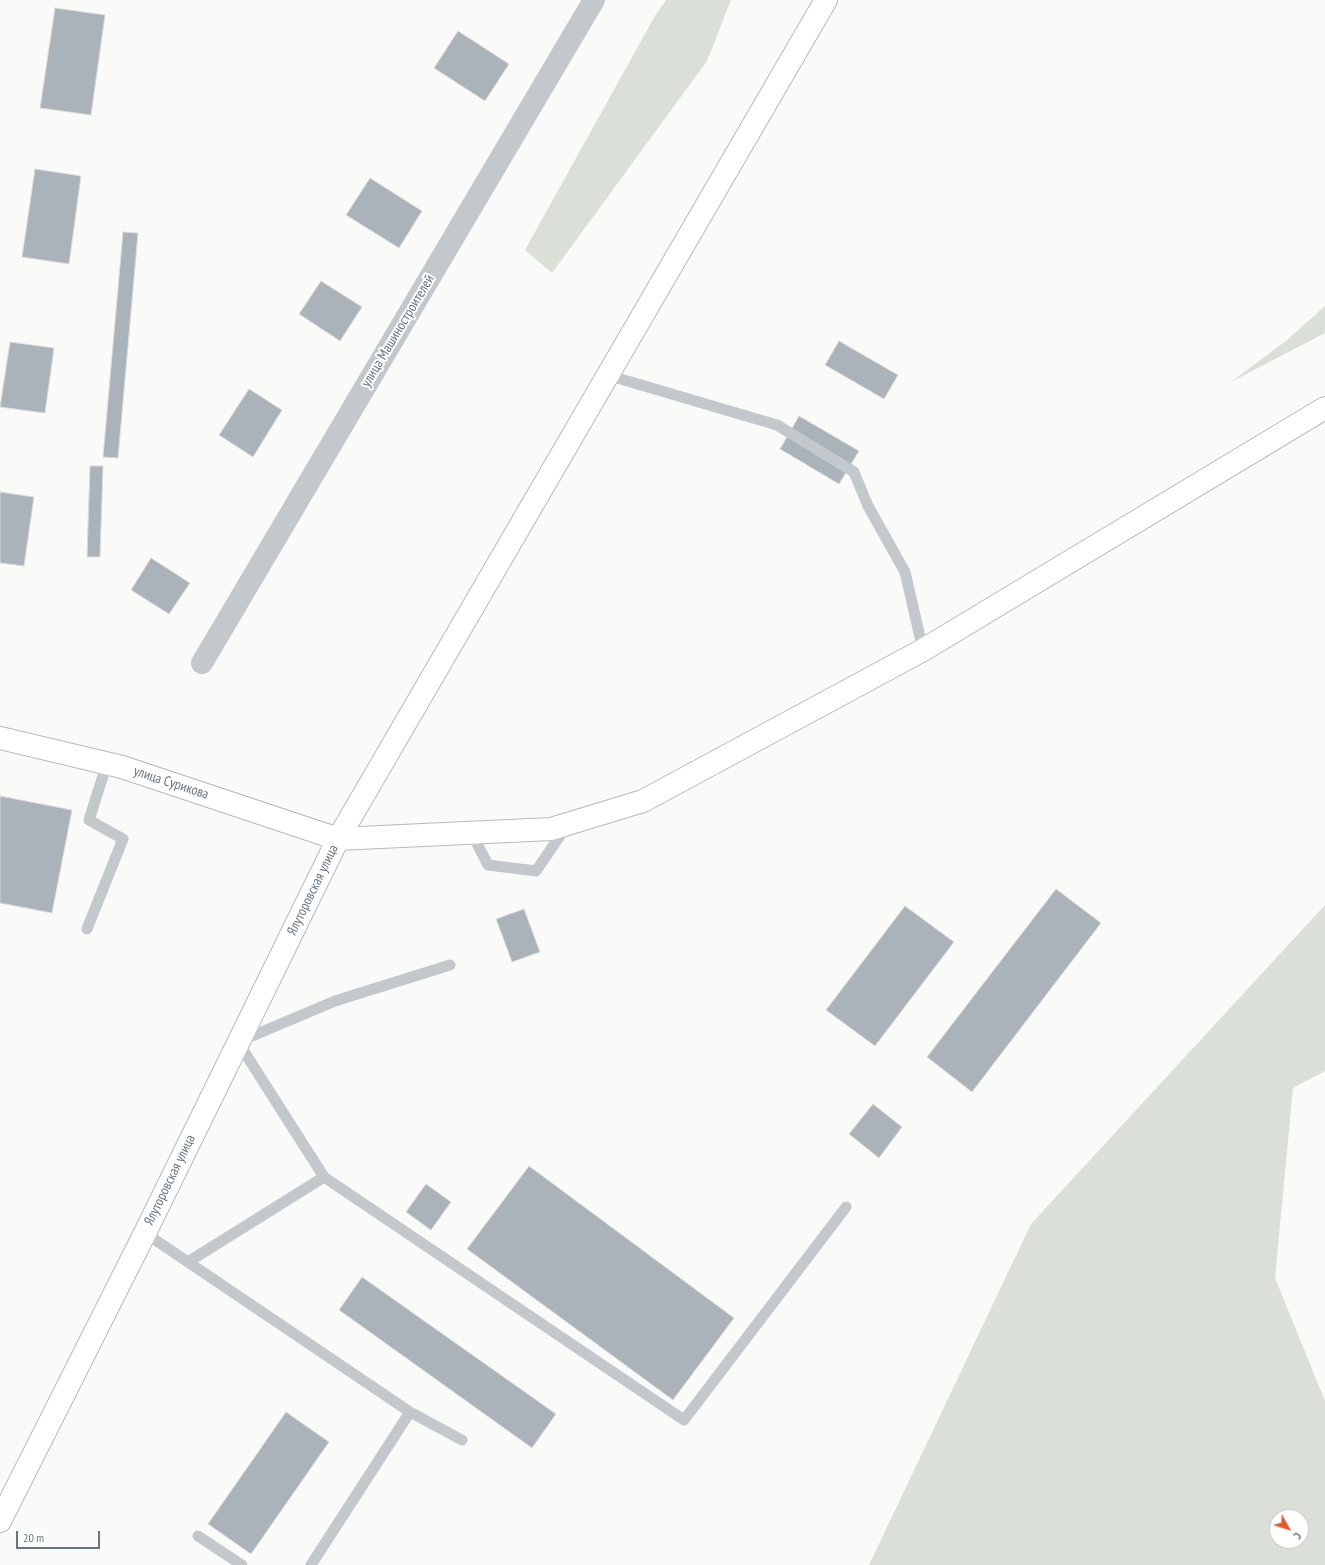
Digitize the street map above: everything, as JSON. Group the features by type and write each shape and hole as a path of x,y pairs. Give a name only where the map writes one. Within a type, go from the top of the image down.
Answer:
{"main road":[{"name":"Ялуторовская улица","path":"0,1520 144,1233 338,839 826,0"},
{"path":"338,839 551,829 643,802 923,650 1325,408"},
{"name":"улица Сурикова","path":"0,738 107,763 338,839"}],"street":[{"name":"улица Машиностроителей","path":"202,662 594,0"}],"lane":[{"path":"607,375 777,425 854,472 868,506 905,572 923,650"},
{"path":"87,930 123,839 89,820 107,763"},
{"path":"471,832 488,865 536,871 567,824"},
{"path":"450,965 335,1001 238,1042 324,1177 684,1420 846,1207"},
{"path":"188,1262 324,1177"},
{"path":"144,1233 410,1412 462,1440"},
{"path":"311,1565 410,1412"},
{"path":"198,1536 242,1565"}],"shaded area":[{"path":"666,0 731,0 707,61 552,273 525,250 656,14"},
{"path":"1325,306 1325,333 1231,382 1287,340"},
{"path":"1325,905 1325,1071 1293,1088 1275,1278 1325,1401 1325,1565 869,1565 1031,1224"}],"building":[{"path":"55,8 105,15 91,115 40,108"},
{"path":"458,31 509,64 485,101 434,68"},
{"path":"35,169 81,176 69,264 22,257"},
{"path":"370,178 422,211 399,248 346,215"},
{"path":"123,232 138,233 118,458 103,457"},
{"path":"321,281 362,307 340,341 299,314"},
{"path":"839,341 898,375 884,399 825,365"},
{"path":"10,342 54,348 45,413 0,407"},
{"path":"249,389 282,410 253,457 219,435"},
{"path":"799,416 859,451 839,484 780,449"},
{"path":"90,466 103,466 100,557 87,557"},
{"path":"0,492 34,497 24,566 0,563"},
{"path":"151,558 190,583 169,614 131,590"},
{"path":"0,796 72,810 52,913 0,903"},
{"path":"1056,889 1101,923 972,1092 927,1057"},
{"path":"905,906 954,942 875,1046 826,1010"},
{"path":"524,909 540,952 512,962 496,919"},
{"path":"873,1104 902,1127 879,1158 849,1134"},
{"path":"529,1166 734,1318 673,1400 467,1249"},
{"path":"426,1184 451,1202 431,1230 406,1212"},
{"path":"362,1277 556,1414 532,1448 339,1310"},
{"path":"286,1412 329,1442 251,1554 208,1524"}]}
